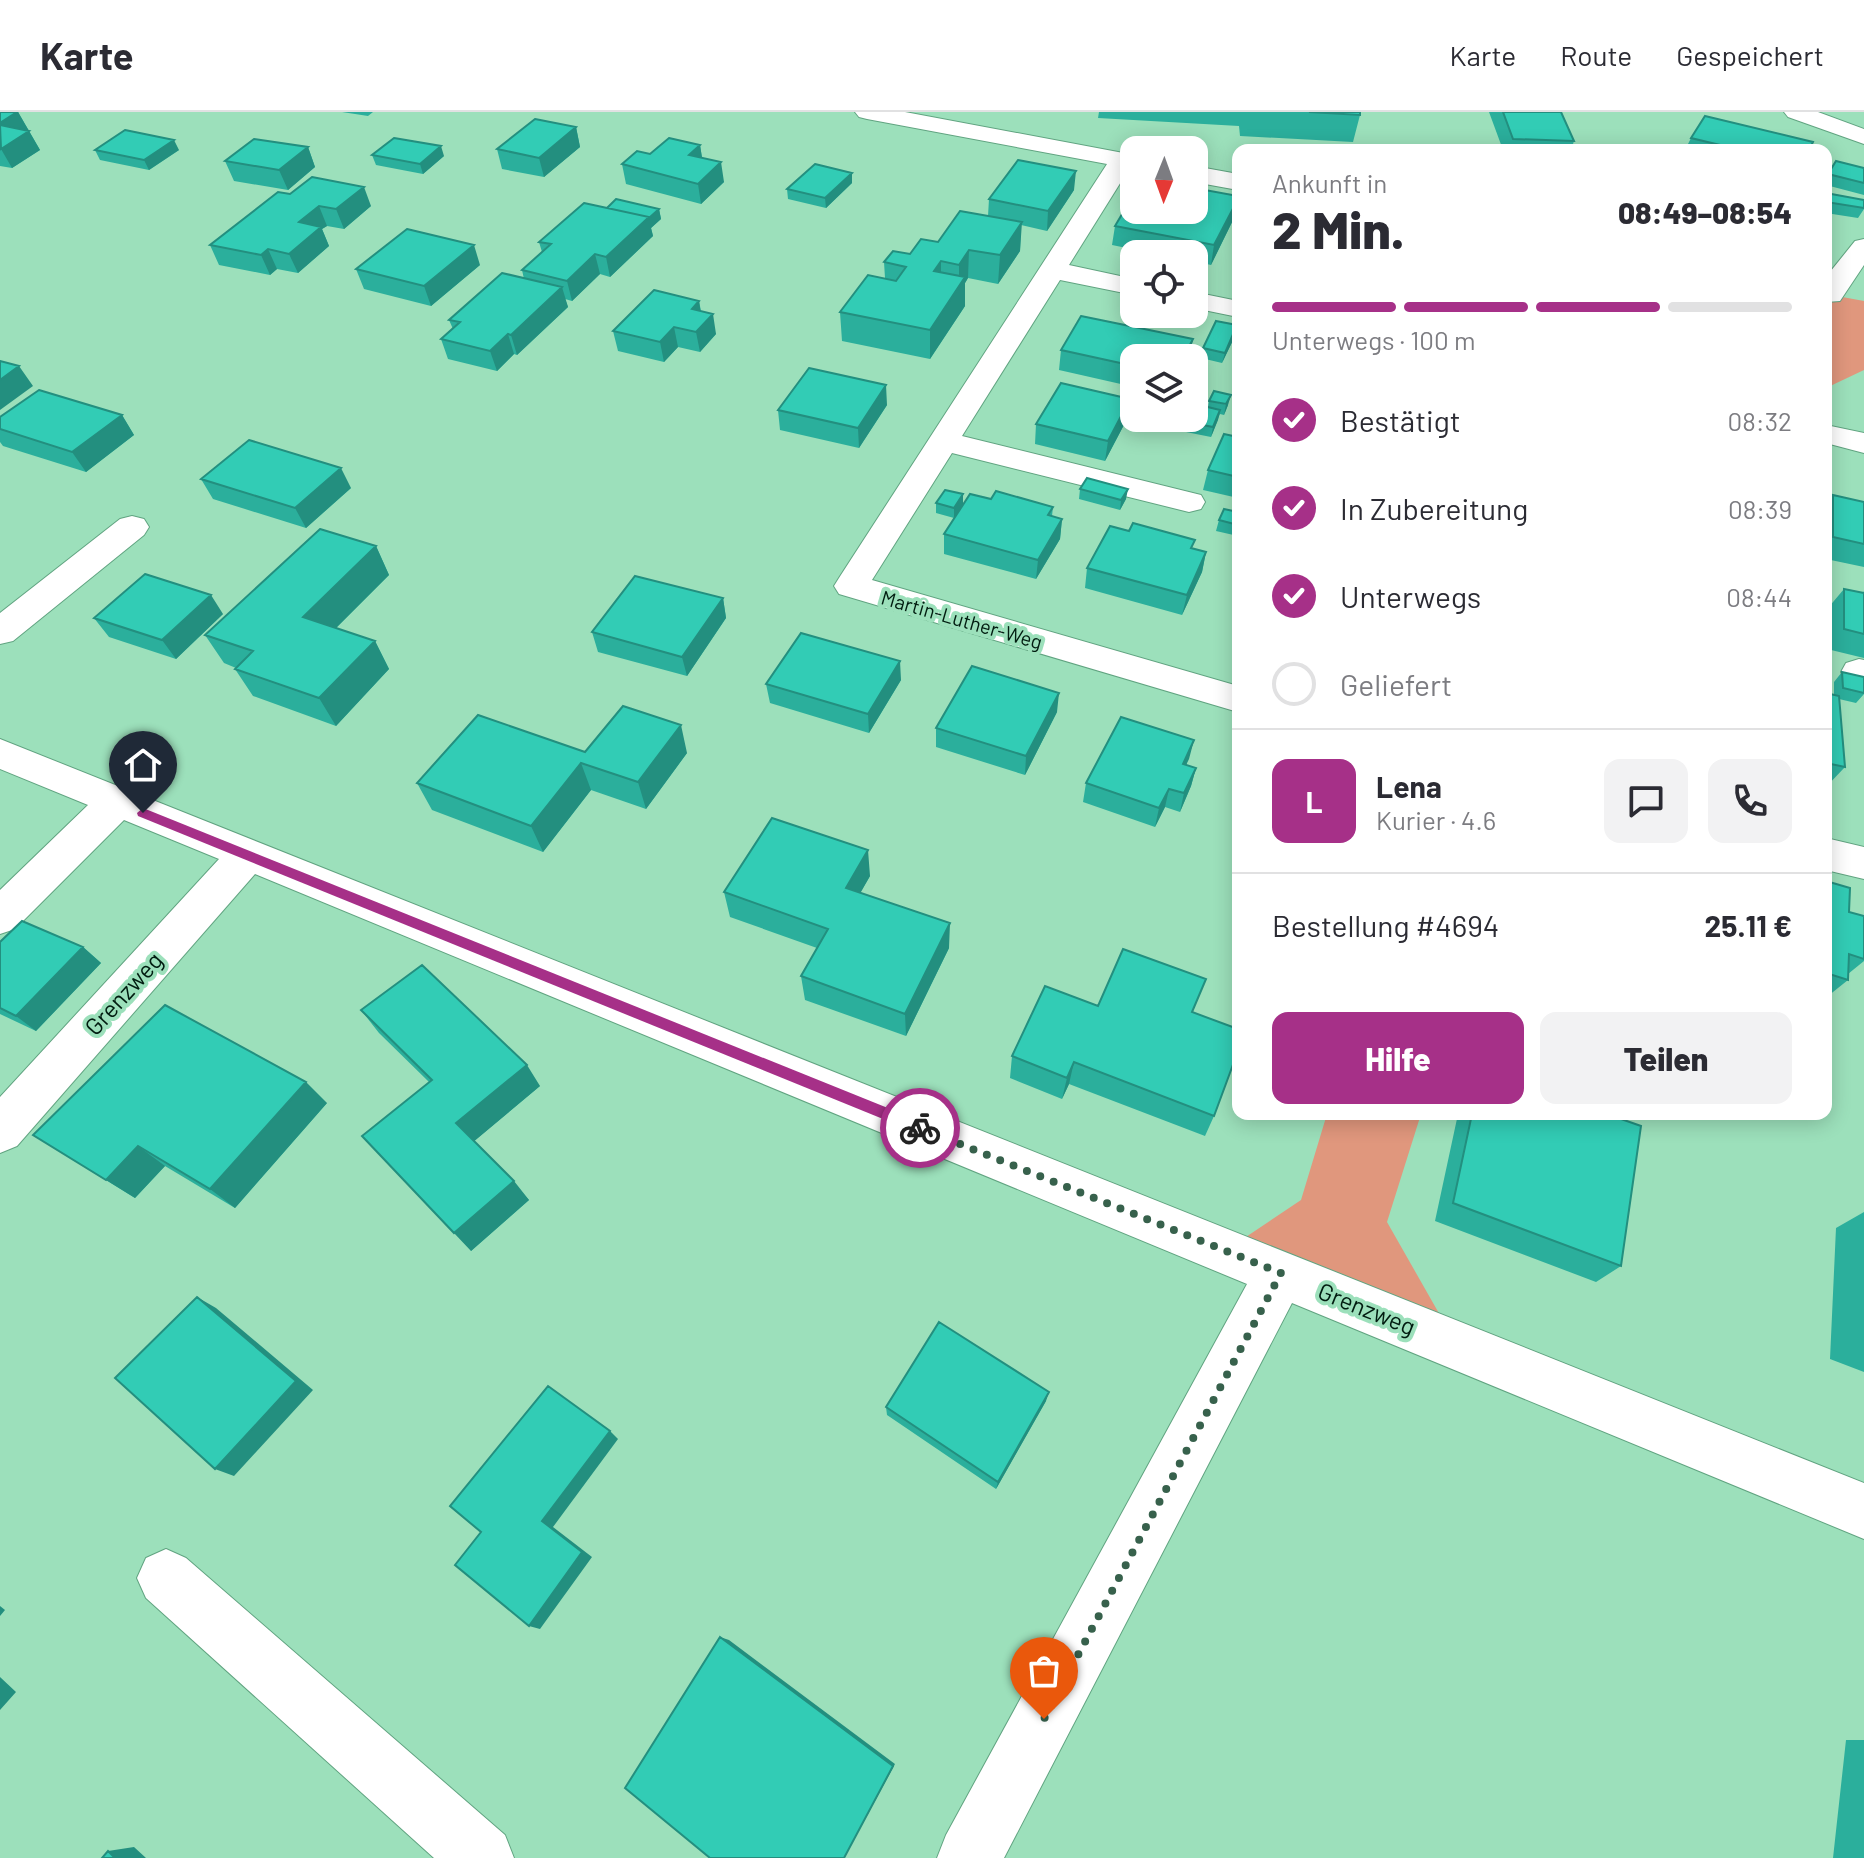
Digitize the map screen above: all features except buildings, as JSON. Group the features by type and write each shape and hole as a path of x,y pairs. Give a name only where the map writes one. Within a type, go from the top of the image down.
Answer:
{"street":[{"path":"867,112 1120,159"},
{"path":"1796,112 1864,137"},
{"name":"Martin-Luther-Weg","path":"1120,172 1052,270 851,586 1232,697"},
{"path":"1208,177 1232,181"},
{"path":"1836,296 1837,281 1864,247"},
{"path":"1052,270 1120,284"},
{"path":"1208,303 1232,308"},
{"path":"1832,435 1864,443"},
{"path":"943,441 1189,502"},
{"path":"0,632 132,527"},
{"name":"Grenzweg","path":"0,753 1864,1511"},
{"path":"0,917 117,802"},
{"path":"1832,855 1864,863"},
{"name":"Grenzweg","path":"0,1131 247,856"},
{"path":"969,1858 1281,1273"},
{"path":"166,1578 482,1858"}],"shaded area":[{"path":"1832,295 1864,301 1864,370 1832,385"},
{"path":"1325,1120 1419,1120 1387,1222 1457,1345 1225,1251 1301,1200"}],"way so far":[{"path":"920,1128 1281,1273 1044,1719"}],"route":[{"path":"143,813 920,1128"}]}
